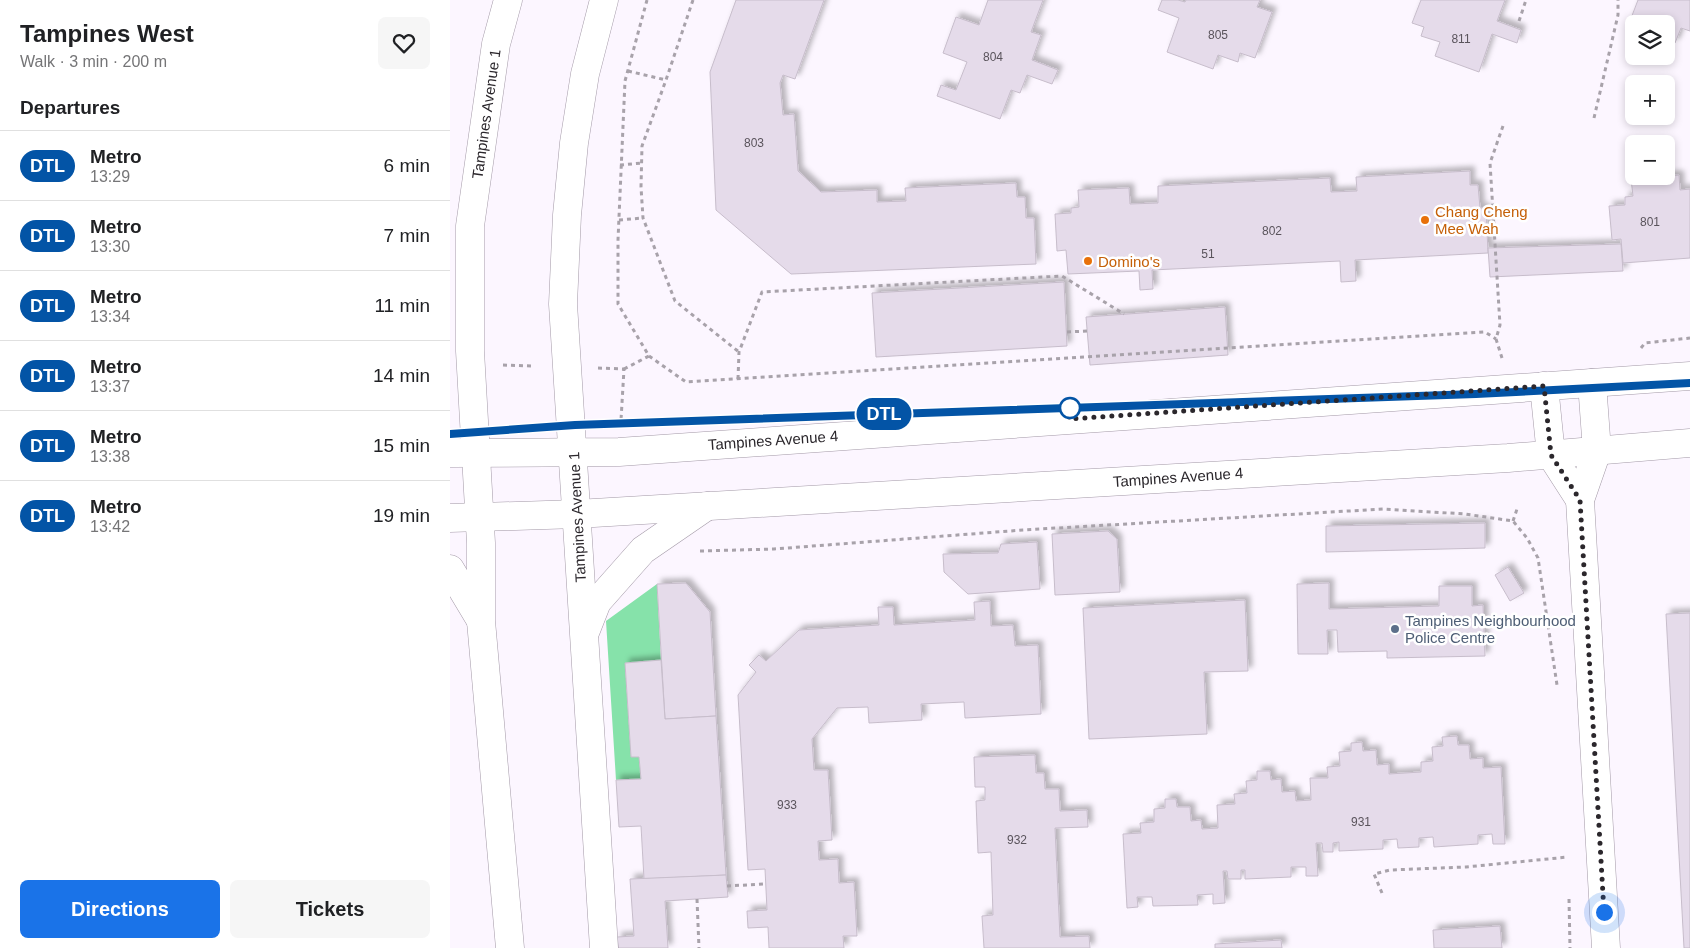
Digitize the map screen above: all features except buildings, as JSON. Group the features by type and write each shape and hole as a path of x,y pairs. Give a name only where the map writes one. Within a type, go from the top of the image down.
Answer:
{"main road":[{"name":"Tampines Avenue 1","path":"508,0 496,44 470,226 470,351 463,453 479,518 481,543 481,621 510,948"},
{"name":"Tampines Avenue 1","path":"604,0 585,74 574,143 567,215 563,304 604,948"},
{"name":"Tampines Avenue 4","path":"463,453 629,451 1690,376"},
{"path":"1592,383 1597,451 1580,500 1606,948"},
{"path":"1544,386 1551,455 1580,500"},
{"name":"Tampines Avenue 4","path":"450,518 577,514 1551,455 1690,443"},
{"path":"584,636 597,602 643,550 708,506"},
{"path":"450,570 481,621"}],"path":[{"path":"647,0 625,81 620,166 618,304 649,356 686,382 1485,332 1496,339"},
{"path":"693,0 642,146 641,187 643,218 675,301 739,352"},
{"path":"1519,21 1526,0"},
{"path":"1594,118 1618,15 1618,0"},
{"path":"628,71 666,80"},
{"path":"1503,126 1490,163 1500,325 1496,339 1503,361"},
{"path":"620,166 642,163"},
{"path":"619,220 643,218"},
{"path":"738,379 739,352 762,292 1062,276 1124,314"},
{"path":"1067,332 1087,331"},
{"path":"1640,350 1644,343 1690,338"},
{"path":"624,369 649,356"},
{"path":"1512,521 1518,506"},
{"path":"694,552 774,549 1023,530 1383,509 1465,514 1512,521 1527,538 1538,558 1557,686"},
{"path":"1567,848 1568,865"},
{"path":"1382,893 1374,874 1390,870 1466,867 1568,858"},
{"path":"727,886 766,884"},
{"path":"1569,898 1570,948"},
{"path":"697,899 699,948"}],"green space":[{"path":"657,584 661,660 625,663 631,757 639,757 641,779 616,780 606,621"}],"metro line":[{"name":"DTL","path":"450,434 575,425 1476,394 1690,383"}],"place":[{"name":"Chang Cheng Mee Wah","path":"1425,220"},
{"name":"Domino's","path":"1088,261"},
{"name":"Tampines Neighbourhood Police Centre","path":"1395,629"}],"route":[{"path":"1070,408 1069,419 1544,386 1551,455 1580,500 1604,912"}]}
